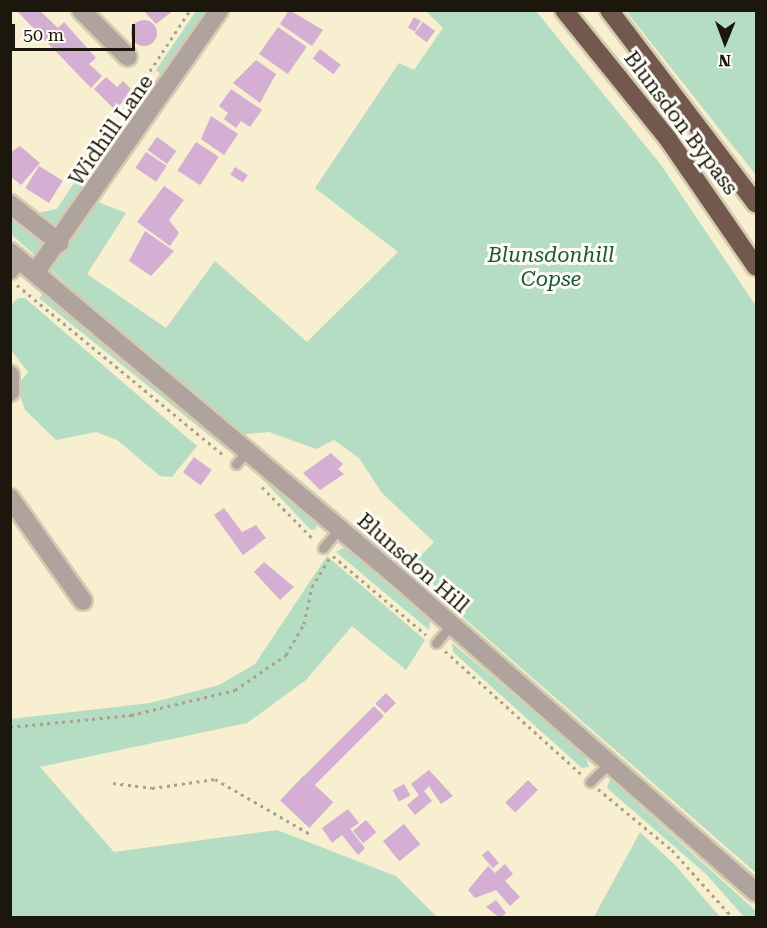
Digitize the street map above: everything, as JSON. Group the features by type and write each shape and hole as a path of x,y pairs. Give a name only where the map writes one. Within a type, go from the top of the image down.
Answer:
{"highway":[{"name":"Blunsdon Bypass","path":"564,10 668,139 756,267"},
{"name":"Blunsdon Bypass","path":"609,10 756,204"}],"street":[{"path":"81,10 128,57"},
{"name":"Widhill Lane","path":"35,273 60,243 219,10"},
{"path":"10,204 60,243"},
{"name":"Blunsdon Hill","path":"13,261 35,273 241,458 339,529 611,762 756,892"},
{"path":"10,375 10,392"},
{"path":"10,498 83,601"}],"lane":[{"path":"323,548 339,529"},
{"path":"436,643 451,625"},
{"path":"590,782 611,762"}],"path":[{"path":"150,71 190,10"},
{"path":"128,57 150,71 168,87"},
{"path":"10,280 241,458"},
{"path":"260,485 323,548 436,643 590,782 672,850 733,918"},
{"path":"10,727 131,715 236,690 286,655 304,624 312,587 332,555"},
{"path":"113,783 152,788 215,779 310,834"}],"green space":[{"path":"196,11 213,11 166,80 156,70"},
{"name":"Blunsdonhill Copse","path":"426,11 536,11 661,165 756,306 756,873 432,590 411,566 434,542 382,493 359,458 334,440 316,449 269,432 235,435 11,234 10,212 17,217 57,209 102,140 116,150 83,196 126,213 87,274 166,328 215,261 307,342 398,252 315,188 399,63 414,70 443,28"},
{"path":"626,11 756,11 756,175 725,136"},
{"path":"44,293 223,445 226,449 39,298"},
{"path":"18,298 25,298 197,446 172,477 160,476 117,440 96,432 56,440 25,410 17,386 28,372 11,350 11,305"},
{"path":"250,466 317,525 316,529 311,530"},
{"path":"345,547 430,621 429,630 336,552"},
{"path":"327,556 425,640 406,670 352,626 306,680 247,723 40,767 114,852 277,830 396,876 437,917 11,917 11,719 150,703 219,685 255,664"},
{"path":"452,643 585,755 589,767 582,768 453,652"},
{"path":"610,779 756,911 756,917 744,917 706,874 607,788"},
{"path":"640,832 676,866 720,917 594,917"}],"building":[{"path":"16,10 39,10 58,28 64,22 96,58 89,64 102,76 91,88"},
{"path":"143,10 174,10 156,24"},
{"path":"289,10 323,30 312,46 280,24"},
{"path":"414,17 421,21 415,31 408,27"},
{"path":"144,20 153,24 157,33 153,42 144,46 135,42 131,33 135,24"},
{"path":"423,22 435,31 427,42 415,33"},
{"path":"278,27 307,47 288,74 259,54"},
{"path":"320,49 341,65 334,74 313,59"},
{"path":"256,60 276,74 260,103 233,83"},
{"path":"106,77 117,87 123,81 133,91 115,110 94,89"},
{"path":"231,89 262,110 250,127 241,121 236,128 224,119 228,113 219,106"},
{"path":"211,116 238,134 224,155 201,139"},
{"path":"157,137 176,151 167,164 148,150"},
{"path":"196,142 219,157 200,185 177,171"},
{"path":"20,146 40,163 21,185 10,176 10,153"},
{"path":"146,152 167,166 156,182 135,168"},
{"path":"39,166 63,181 49,203 25,188"},
{"path":"235,167 248,175 243,183 230,175"},
{"path":"164,186 184,200 169,220 179,233 170,246 137,222"},
{"path":"145,231 174,251 151,276 129,261"},
{"path":"331,453 343,464 338,469 344,474 320,490 303,473"},
{"path":"194,457 212,470 201,485 183,472"},
{"path":"224,508 242,532 256,525 266,538 243,555 214,515"},
{"path":"264,562 294,587 280,600 254,572"},
{"path":"386,693 396,703 385,714 375,704"},
{"path":"374,706 384,716 315,785 305,775"},
{"path":"429,770 453,796 441,804 429,786 424,791 432,801 415,815 407,805 419,795 411,784"},
{"path":"304,775 333,802 309,828 280,801"},
{"path":"528,780 538,790 515,813 505,803"},
{"path":"404,784 410,795 399,802 393,790"},
{"path":"348,809 359,823 350,829 365,848 358,855 342,835 332,843 322,828"},
{"path":"366,820 376,832 363,843 353,831"},
{"path":"404,824 420,844 399,861 383,841"},
{"path":"488,850 499,863 493,868 482,855"},
{"path":"505,864 513,874 505,881 520,897 510,906 496,890 475,898 468,890 488,866 495,873"},
{"path":"496,900 506,913 500,918 486,907"}]}
